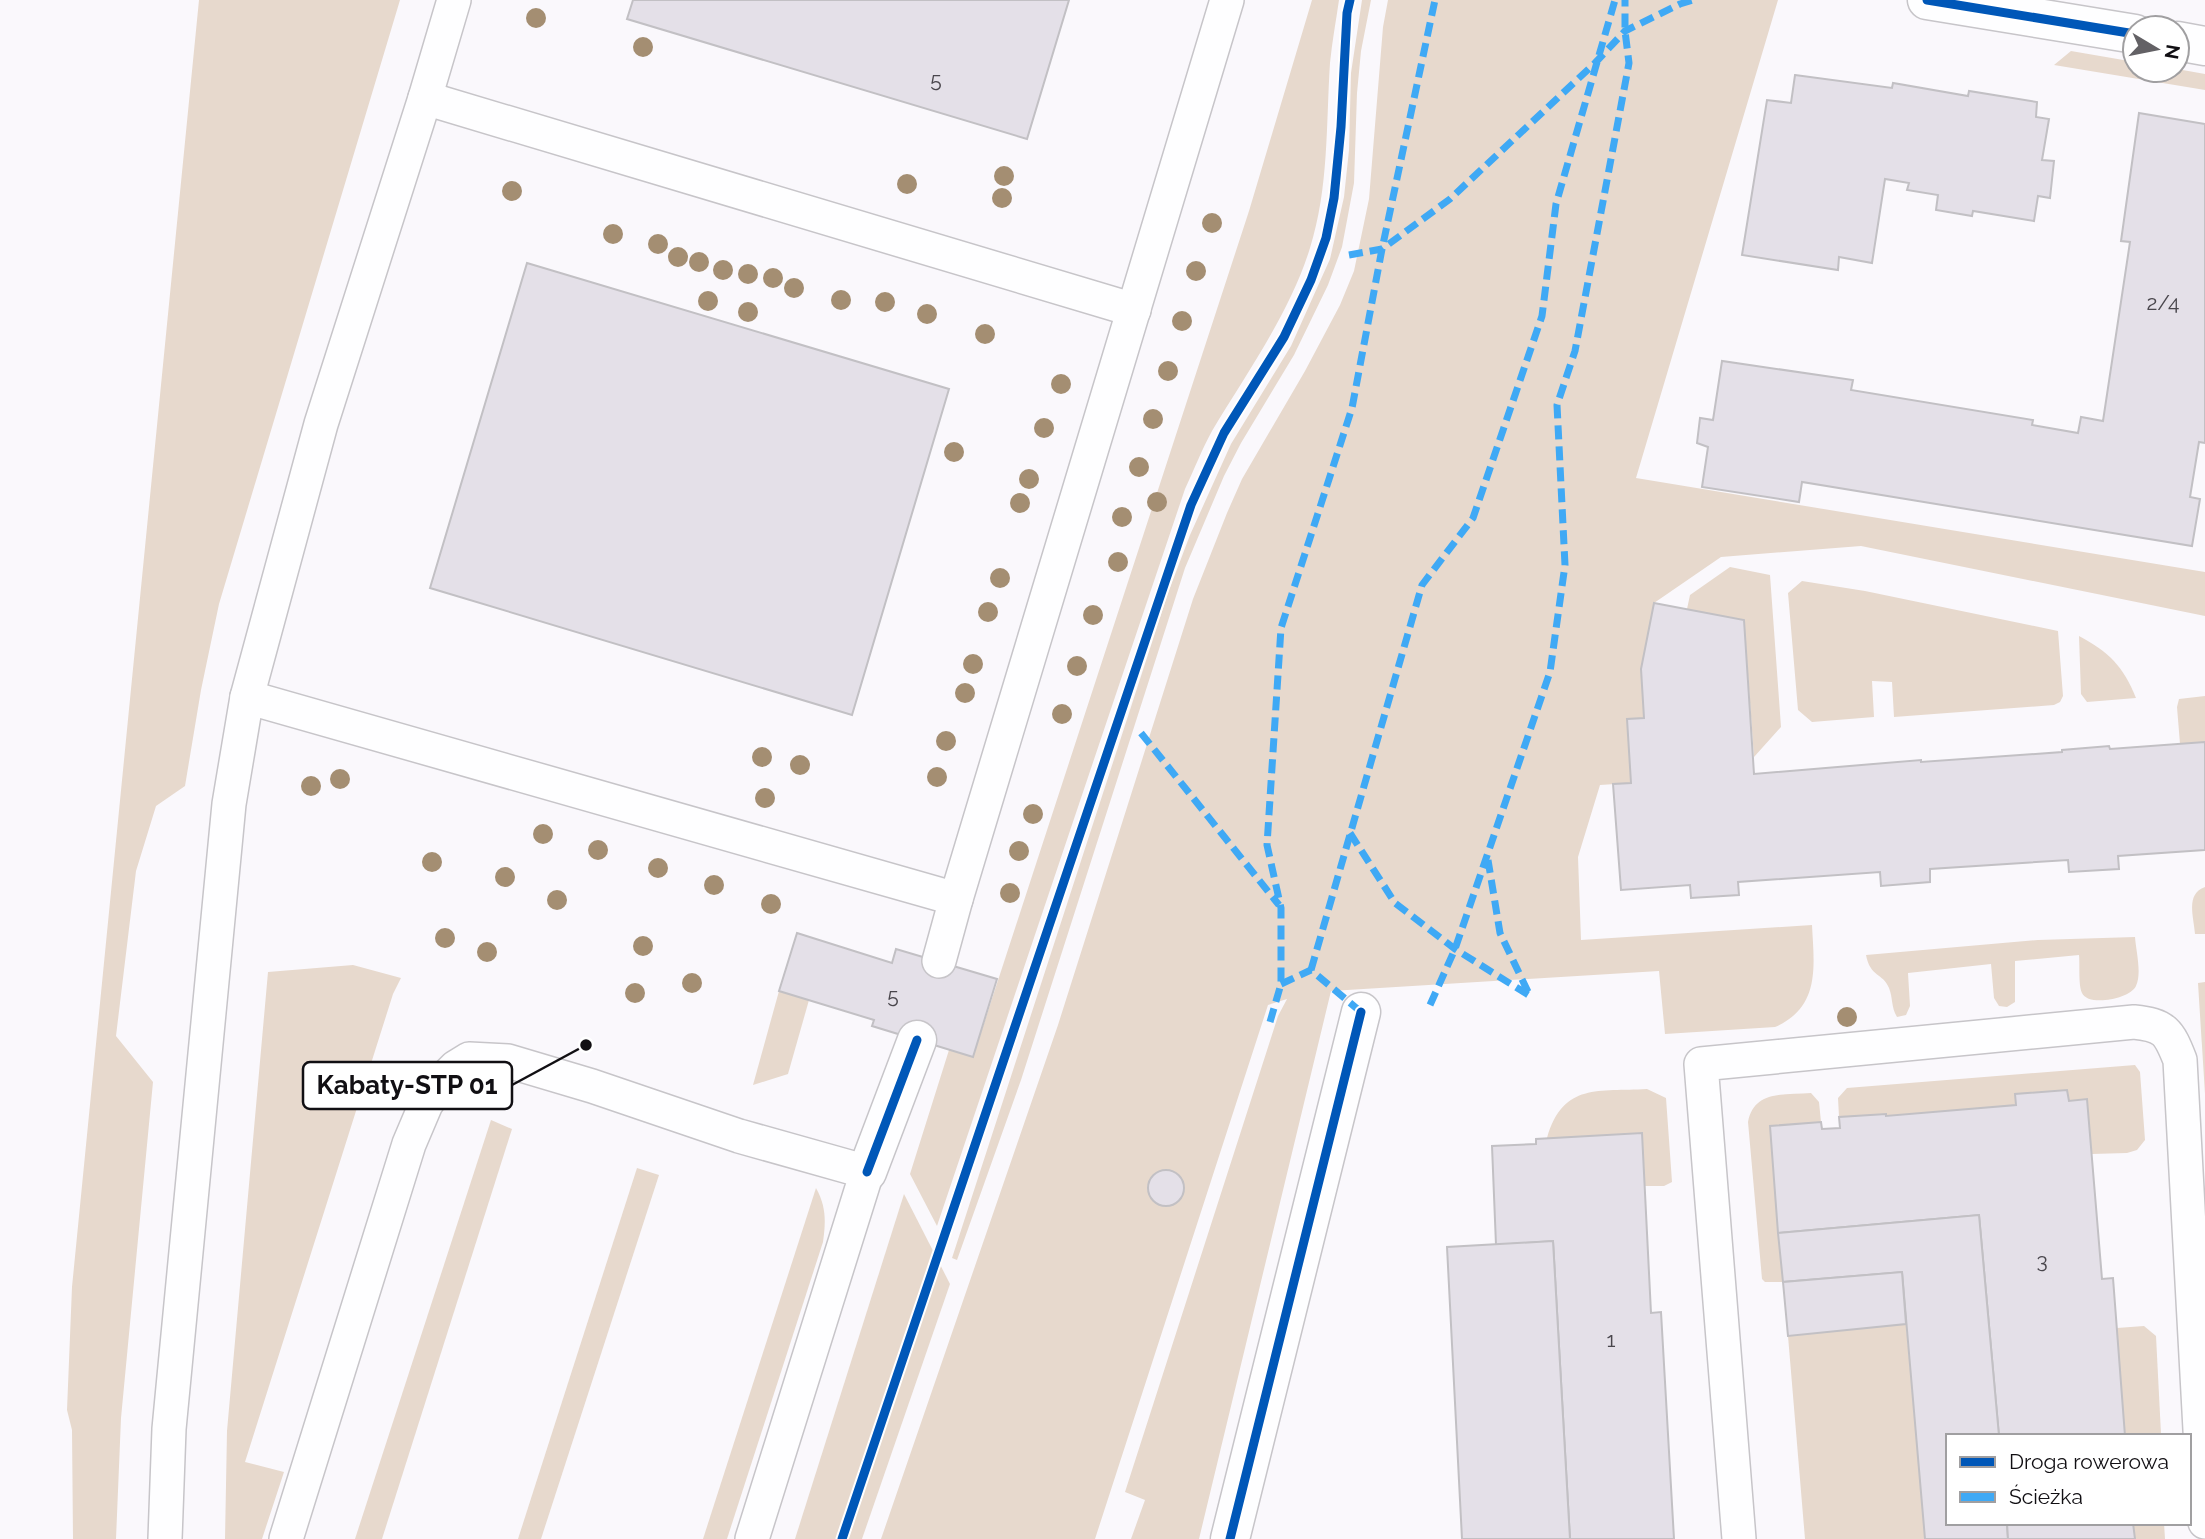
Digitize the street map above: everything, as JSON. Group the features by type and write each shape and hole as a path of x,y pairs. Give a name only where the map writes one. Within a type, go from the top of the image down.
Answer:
{"street":[{"path":"1927,0 2121,32"},
{"path":"1230,1539 1361,1012"},
{"path":"867,1172 918,1040"}],"lane":[{"path":"165,1539 169,1429 229,804 247,697 321,424 454,0"},
{"path":"939,961 1227,0"},
{"path":"425,98 1134,310"},
{"path":"247,697 956,899"},
{"path":"1739,1539 1701,1065 2134,1022 2152,1024 2171,1035 2180,1060 2205,1522"},
{"path":"286,1539 409,1144 426,1104 442,1081 469,1059 508,1060 739,1136 867,1172 752,1539"}],"shaded area":[{"path":"199,0 400,0 219,604 185,786 156,806 136,871 116,1036 153,1082 121,1418 116,1539 73,1539 72,1430 67,1410 72,1287"},
{"path":"1312,0 1339,0 1330,63 1324,179 1310,248 1291,296 1212,431 1185,489 937,1226 910,1174 949,1050 973,1057 1249,211"},
{"path":"1362,0 1371,0 1361,51 1357,93 1354,183 1342,247 1328,285 1294,355 1224,476 1185,568 1021,1080 957,1260 952,1258 1168,593 1190,535 1231,444 1291,346 1330,259 1344,197 1349,150 1351,73"},
{"path":"1388,0 1778,0 1636,478 2205,572 2205,616 1861,546 1721,557 1654,603 1641,669 1644,718 1627,720 1631,783 1600,785 1578,857 1581,940 1812,925 1812,984 1800,1008 1790,1019 1775,1027 1665,1034 1659,971 1331,991 1199,1539 1131,1539 1145,1500 1125,1492 1278,1016 1287,999 1268,1005 1095,1539 881,1539 1058,1025 1193,599 1242,479 1305,371 1340,305 1354,271 1369,199 1383,27"},
{"path":"2071,51 2121,60 2121,76 2054,65"},
{"path":"2191,72 2205,74 2205,90 2169,84 2191,84"},
{"path":"1730,567 1770,575 1781,727 1754,757 1744,620 1687,609 1690,595"},
{"path":"1802,581 1865,591 2058,631 2063,696 2060,702 2054,705 1894,717 1892,682 1872,681 1874,717 1812,722 1798,710 1788,593"},
{"path":"2079,636 2114,661 2126,677 2136,698 2087,702 2081,694"},
{"path":"2205,696 2205,742 2180,744 2177,707 2179,699"},
{"path":"2205,887 2205,934 2195,934 2193,900 2199,890"},
{"path":"2135,937 2138,981 2132,991 2118,998 2092,1000 2082,993 2079,955 2015,961 2015,1002 2007,1007 1999,1006 1994,998 1991,964 1908,973 1910,1006 1906,1015 1897,1017 1889,988 1870,967 1866,955 2038,940"},
{"path":"353,965 401,978 393,994 245,1462 284,1472 262,1539 225,1539 227,1431 268,972"},
{"path":"2205,982 2205,1094 2198,983"},
{"path":"779,991 809,1000 788,1074 753,1085"},
{"path":"2135,1065 2140,1072 2145,1140 2137,1150 2127,1153 2092,1154 2087,1100 2069,1101 2067,1090 2016,1094 2016,1105 1886,1116 1839,1117 1838,1098 1847,1088"},
{"path":"1647,1089 1666,1098 1672,1182 1664,1186 1644,1186 1547,1138 1554,1120 1573,1099 1598,1091"},
{"path":"1811,1093 1819,1102 1821,1122 1770,1126 1783,1282 1765,1282 1762,1279 1748,1122 1751,1112 1764,1099"},
{"path":"491,1120 512,1129 382,1539 355,1539"},
{"path":"637,1168 659,1175 541,1539 518,1539"},
{"path":"816,1188 824,1214 823,1242 727,1539 703,1539"},
{"path":"904,1194 950,1284 862,1539 795,1539"},
{"path":"1906,1324 1925,1539 1805,1539 1788,1336"},
{"path":"2144,1326 2156,1336 2161,1434 2125,1434 2117,1328"},
{"path":"2133,1525 2164,1525 2165,1539 2135,1539"}],"building":[{"path":"633,0 1069,0 1027,139 627,19"},
{"path":"1795,75 1892,88 1893,83 1968,96 1969,91 2037,102 2036,117 2049,119 2042,160 2054,161 2050,198 2038,196 2034,221 1973,211 1972,216 1936,210 1938,195 1907,190 1909,183 1885,179 1872,263 1839,257 1838,270 1742,255 1767,100 1791,103"},
{"path":"2139,113 2205,124 2205,443 2199,442 2190,497 2200,499 2192,546 1802,482 1799,502 1702,487 1708,447 1697,443 1700,418 1713,420 1722,361 1853,380 1851,390 2033,420 2032,425 2078,433 2081,417 2103,421 2130,242 2121,241"},
{"path":"527,263 949,389 852,715 430,588"},
{"path":"1654,603 1744,620 1754,774 2062,752 2109,746 2110,749 2205,742 2205,850 2118,856 2119,869 2069,872 2068,860 1930,869 1930,882 1881,886 1880,872 1738,882 1739,895 1691,898 1690,885 1621,890 1613,784 1631,783 1627,719 1644,718 1641,669"},
{"path":"797,933 892,963 896,949 997,979 973,1057 872,1026 874,1020 779,991"},
{"path":"2067,1090 2069,1101 2087,1099 2102,1279 2113,1278 2125,1434 1999,1434 1979,1215 1778,1233 1770,1126 1821,1122 1822,1129 1840,1128 1839,1117 1886,1116 2016,1105 2015,1094"},
{"path":"1642,1133 1651,1313 1661,1312 1674,1539 1570,1539 1553,1241 1496,1245 1492,1146 1536,1144 1536,1139"},
{"path":"1166,1170 1179,1175 1184,1188 1179,1201 1166,1206 1153,1201 1148,1188 1153,1175"},
{"path":"1979,1215 1999,1434 1946,1434 1946,1525 2007,1525 2008,1539 1925,1539 1902,1272 1783,1282 1778,1233"},
{"path":"1553,1241 1570,1539 1462,1539 1447,1247"},
{"path":"1902,1272 1906,1324 1788,1336 1783,1282"},
{"path":"2007,1525 2133,1525 2135,1539 2008,1539"}],"marked path":[{"path":"1270,1022 1281,984 1281,908 1267,845 1281,628 1352,408 1382,249 1435,0"},
{"path":"1311,970 1422,585 1473,518 1542,316 1556,204 1615,0"},
{"path":"1430,1005 1455,949 1550,672 1565,565 1557,405 1575,351 1629,63 1625,0"},
{"path":"1349,255 1382,249 1450,199 1595,63 1625,31 1693,0"},
{"path":"1141,733 1279,905"},
{"path":"1350,833 1395,903 1455,949 1530,996 1500,933 1488,860"},
{"path":"1281,984 1311,970 1361,1012"}],"cycle path":[{"path":"842,1539 1191,505 1224,433 1284,337 1311,280 1326,238 1334,198 1350,0"},
{"path":"1927,0 2121,32"},
{"path":"1230,1539 1361,1012"},
{"path":"867,1172 917,1040"}],"place":[{"name":"Kabaty-STP 01","path":"586,1045"}]}
